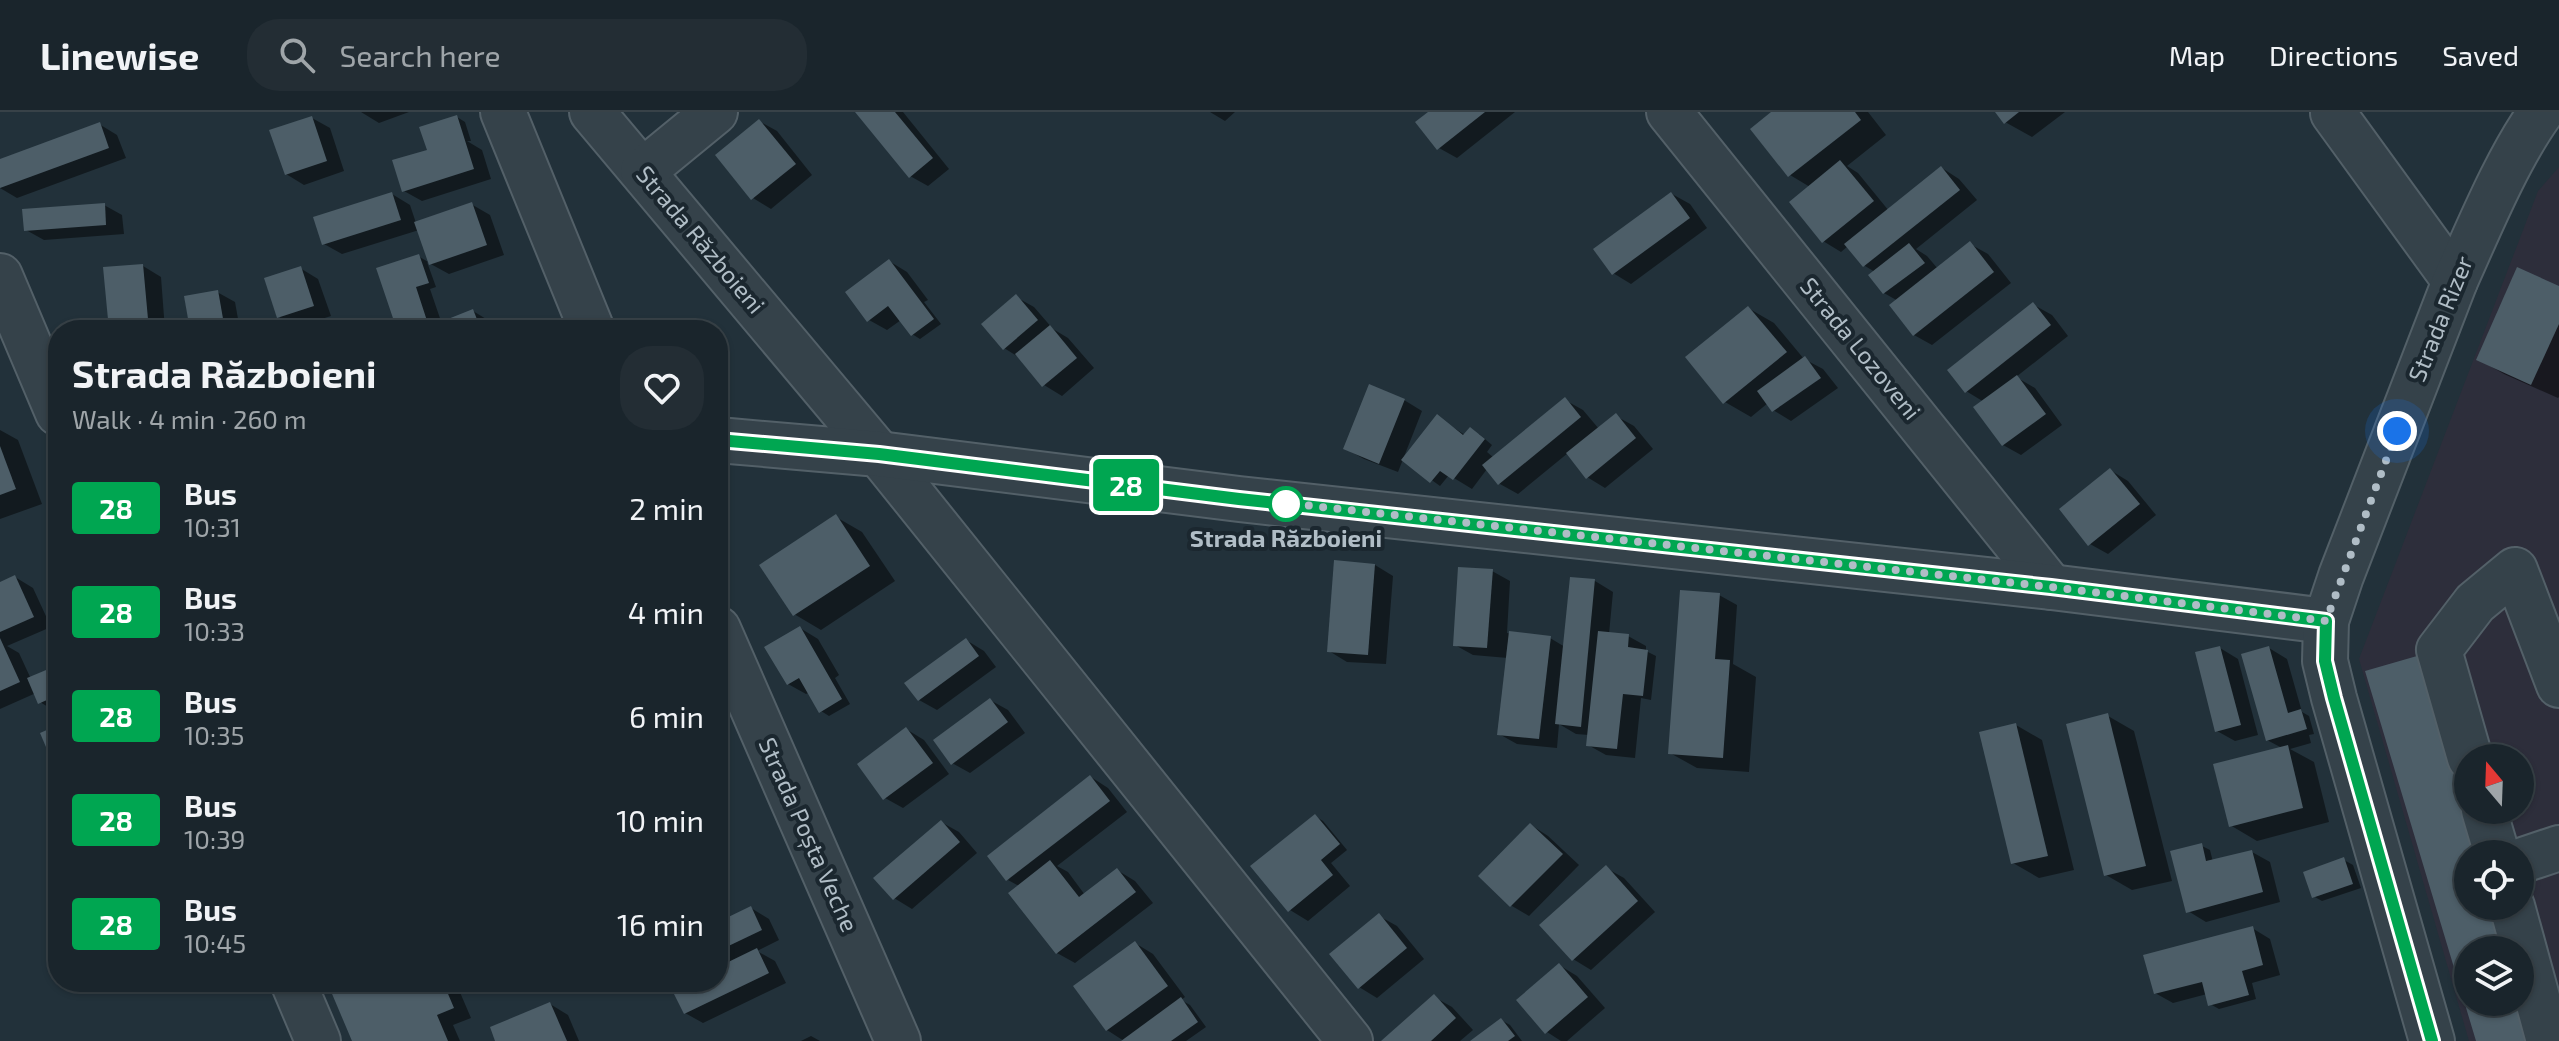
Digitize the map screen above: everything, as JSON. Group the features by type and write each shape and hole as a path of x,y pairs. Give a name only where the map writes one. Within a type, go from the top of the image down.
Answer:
{"street":[{"path":"503,112 588,320"},
{"name":"Strada Războieni","path":"592,112 879,454 1350,1041"},
{"path":"643,171 715,112"},
{"name":"Strada Lozoveni","path":"1669,112 2051,587"},
{"name":"Strada Rizer","path":"2432,1041 2334,698 2325,661 2326,621 2455,281 2516,155 2541,112"},
{"path":"2333,113 2455,281"},
{"path":"0,276 33,370 48,396"},
{"path":"728,441 879,454 1239,499 2051,587 2326,621"},
{"path":"2466,744 2439,650 2475,603 2515,570 2559,685"},
{"name":"Strada Poșta Veche","path":"728,652 898,1041"},
{"path":"2534,856 2559,848"},
{"path":"2518,920 2547,986 2549,1041"},
{"path":"297,992 318,1041"}],"shaded area":[{"path":"2559,167 2559,1041 2469,1041 2462,1016 2534,1016 2534,936 2454,936 2454,989 2359,659 2538,191"}],"building":[{"path":"855,112 895,112 933,158 909,178"},
{"path":"1428,112 1485,112 1437,150 1415,122"},
{"path":"1771,112 1855,112 1861,120 1788,177 1750,129"},
{"path":"1995,112 2019,112 2004,124"},
{"path":"457,115 474,169 402,192 392,160 427,150 419,127"},
{"path":"312,116 327,161 285,175 269,130"},
{"path":"759,119 796,164 751,200 715,155"},
{"path":"100,122 109,148 0,188 0,159"},
{"path":"1840,160 1874,201 1822,243 1789,202"},
{"path":"1941,166 1960,190 1863,267 1844,244"},
{"path":"392,192 401,220 322,245 313,217"},
{"path":"1671,192 1690,218 1612,275 1593,249"},
{"path":"472,202 487,245 429,265 414,222"},
{"path":"105,203 106,225 24,231 22,209"},
{"path":"1970,241 1994,272 1913,336 1889,305"},
{"path":"1909,243 1925,263 1883,294 1868,275"},
{"path":"419,254 429,283 416,287 427,320 394,320 376,268"},
{"path":"889,259 934,319 911,336 888,306 867,322 845,292"},
{"path":"143,264 148,320 108,320 103,267"},
{"path":"301,266 314,306 277,318 264,278"},
{"path":"2517,267 2559,286 2559,324 2531,385 2476,360"},
{"path":"218,290 223,320 188,320 184,296"},
{"path":"1016,294 1038,320 1003,350 981,324"},
{"path":"2033,302 2051,325 1965,393 1947,370"},
{"path":"1748,306 1787,352 1723,404 1685,357"},
{"path":"473,309 477,320 448,320"},
{"path":"1050,325 1077,358 1042,387 1015,354"},
{"path":"1805,356 1821,378 1772,412 1757,391"},
{"path":"2017,375 2046,414 2002,446 1973,407"},
{"path":"1369,384 1405,399 1379,464 1343,449"},
{"path":"1565,397 1581,417 1498,485 1482,465"},
{"path":"1616,413 1636,438 1586,479 1566,453"},
{"path":"1437,414 1463,435 1470,427 1485,439 1453,480 1440,471 1430,483 1401,460"},
{"path":"0,446 16,489 0,495"},
{"path":"2110,468 2140,504 2088,546 2059,509"},
{"path":"836,514 870,566 793,616 759,565"},
{"path":"1334,560 1375,564 1368,655 1327,652"},
{"path":"1458,567 1493,569 1487,648 1453,646"},
{"path":"15,575 34,617 0,632 0,582"},
{"path":"1570,577 1595,579 1581,727 1555,724"},
{"path":"1680,590 1720,593 1715,659 1730,660 1723,758 1668,754"},
{"path":"800,626 842,699 819,713 799,678 787,685 764,647"},
{"path":"1509,631 1551,636 1539,739 1497,735"},
{"path":"1598,631 1629,634 1628,647 1648,650 1643,696 1623,694 1617,749 1586,746"},
{"path":"0,638 20,682 0,691"},
{"path":"966,638 979,656 918,701 904,683"},
{"path":"2220,646 2241,725 2215,732 2195,652"},
{"path":"2269,646 2288,713 2301,709 2307,729 2266,741 2241,654"},
{"path":"2417,656 2454,778 2454,824 2468,824 2473,840 2454,840 2454,920 2496,920 2502,936 2454,936 2454,968 2365,671"},
{"path":"48,669 48,700 38,704 27,678"},
{"path":"990,698 1008,722 951,765 933,740"},
{"path":"2108,713 2146,866 2104,876 2066,724"},
{"path":"2016,723 2048,856 2011,864 1979,732"},
{"path":"906,727 933,763 883,800 857,764"},
{"path":"48,729 48,752 40,733"},
{"path":"2288,745 2303,808 2229,827 2213,764"},
{"path":"1090,775 1110,801 1006,881 987,856"},
{"path":"1315,814 1340,844 1321,860 1333,875 1288,912 1250,866"},
{"path":"941,820 960,842 893,900 873,878"},
{"path":"1530,823 1563,854 1510,907 1478,876"},
{"path":"2202,843 2206,861 2252,850 2263,892 2186,913 2170,851"},
{"path":"2344,857 2353,884 2312,898 2303,872"},
{"path":"1050,860 1079,897 1117,868 1136,892 1056,954 1008,893"},
{"path":"1606,865 1638,901 1572,961 1539,925"},
{"path":"751,906 762,930 728,946 728,917"},
{"path":"1379,913 1407,948 1358,989 1329,954"},
{"path":"2253,926 2263,965 2242,971 2249,995 2208,1006 2202,982 2154,994 2143,955"},
{"path":"1135,941 1168,986 1106,1031 1073,986"},
{"path":"757,948 769,973 684,1014 673,992 728,992 728,962"},
{"path":"1559,963 1588,997 1545,1034 1516,1000"},
{"path":"331,992 447,992 454,1008 437,1015 448,1041 352,1041"},
{"path":"1434,994 1456,1018 1431,1041 1381,1041"},
{"path":"1181,997 1198,1022 1171,1041 1121,1041"},
{"path":"550,1002 567,1041 495,1041 490,1027"},
{"path":"2468,1016 2525,1016 2533,1041 2476,1041"},
{"path":"1501,1018 1515,1036 1508,1041 1470,1041"}],"bus line":[{"name":"28","path":"728,441 879,454 1239,499 2051,587 2326,621 2325,661 2334,698 2432,1041"}],"place":[{"name":"Strada Războieni","path":"1286,504"}],"route":[{"path":"1286,504 1276,502 2051,587 2326,621 2397,431"}]}
